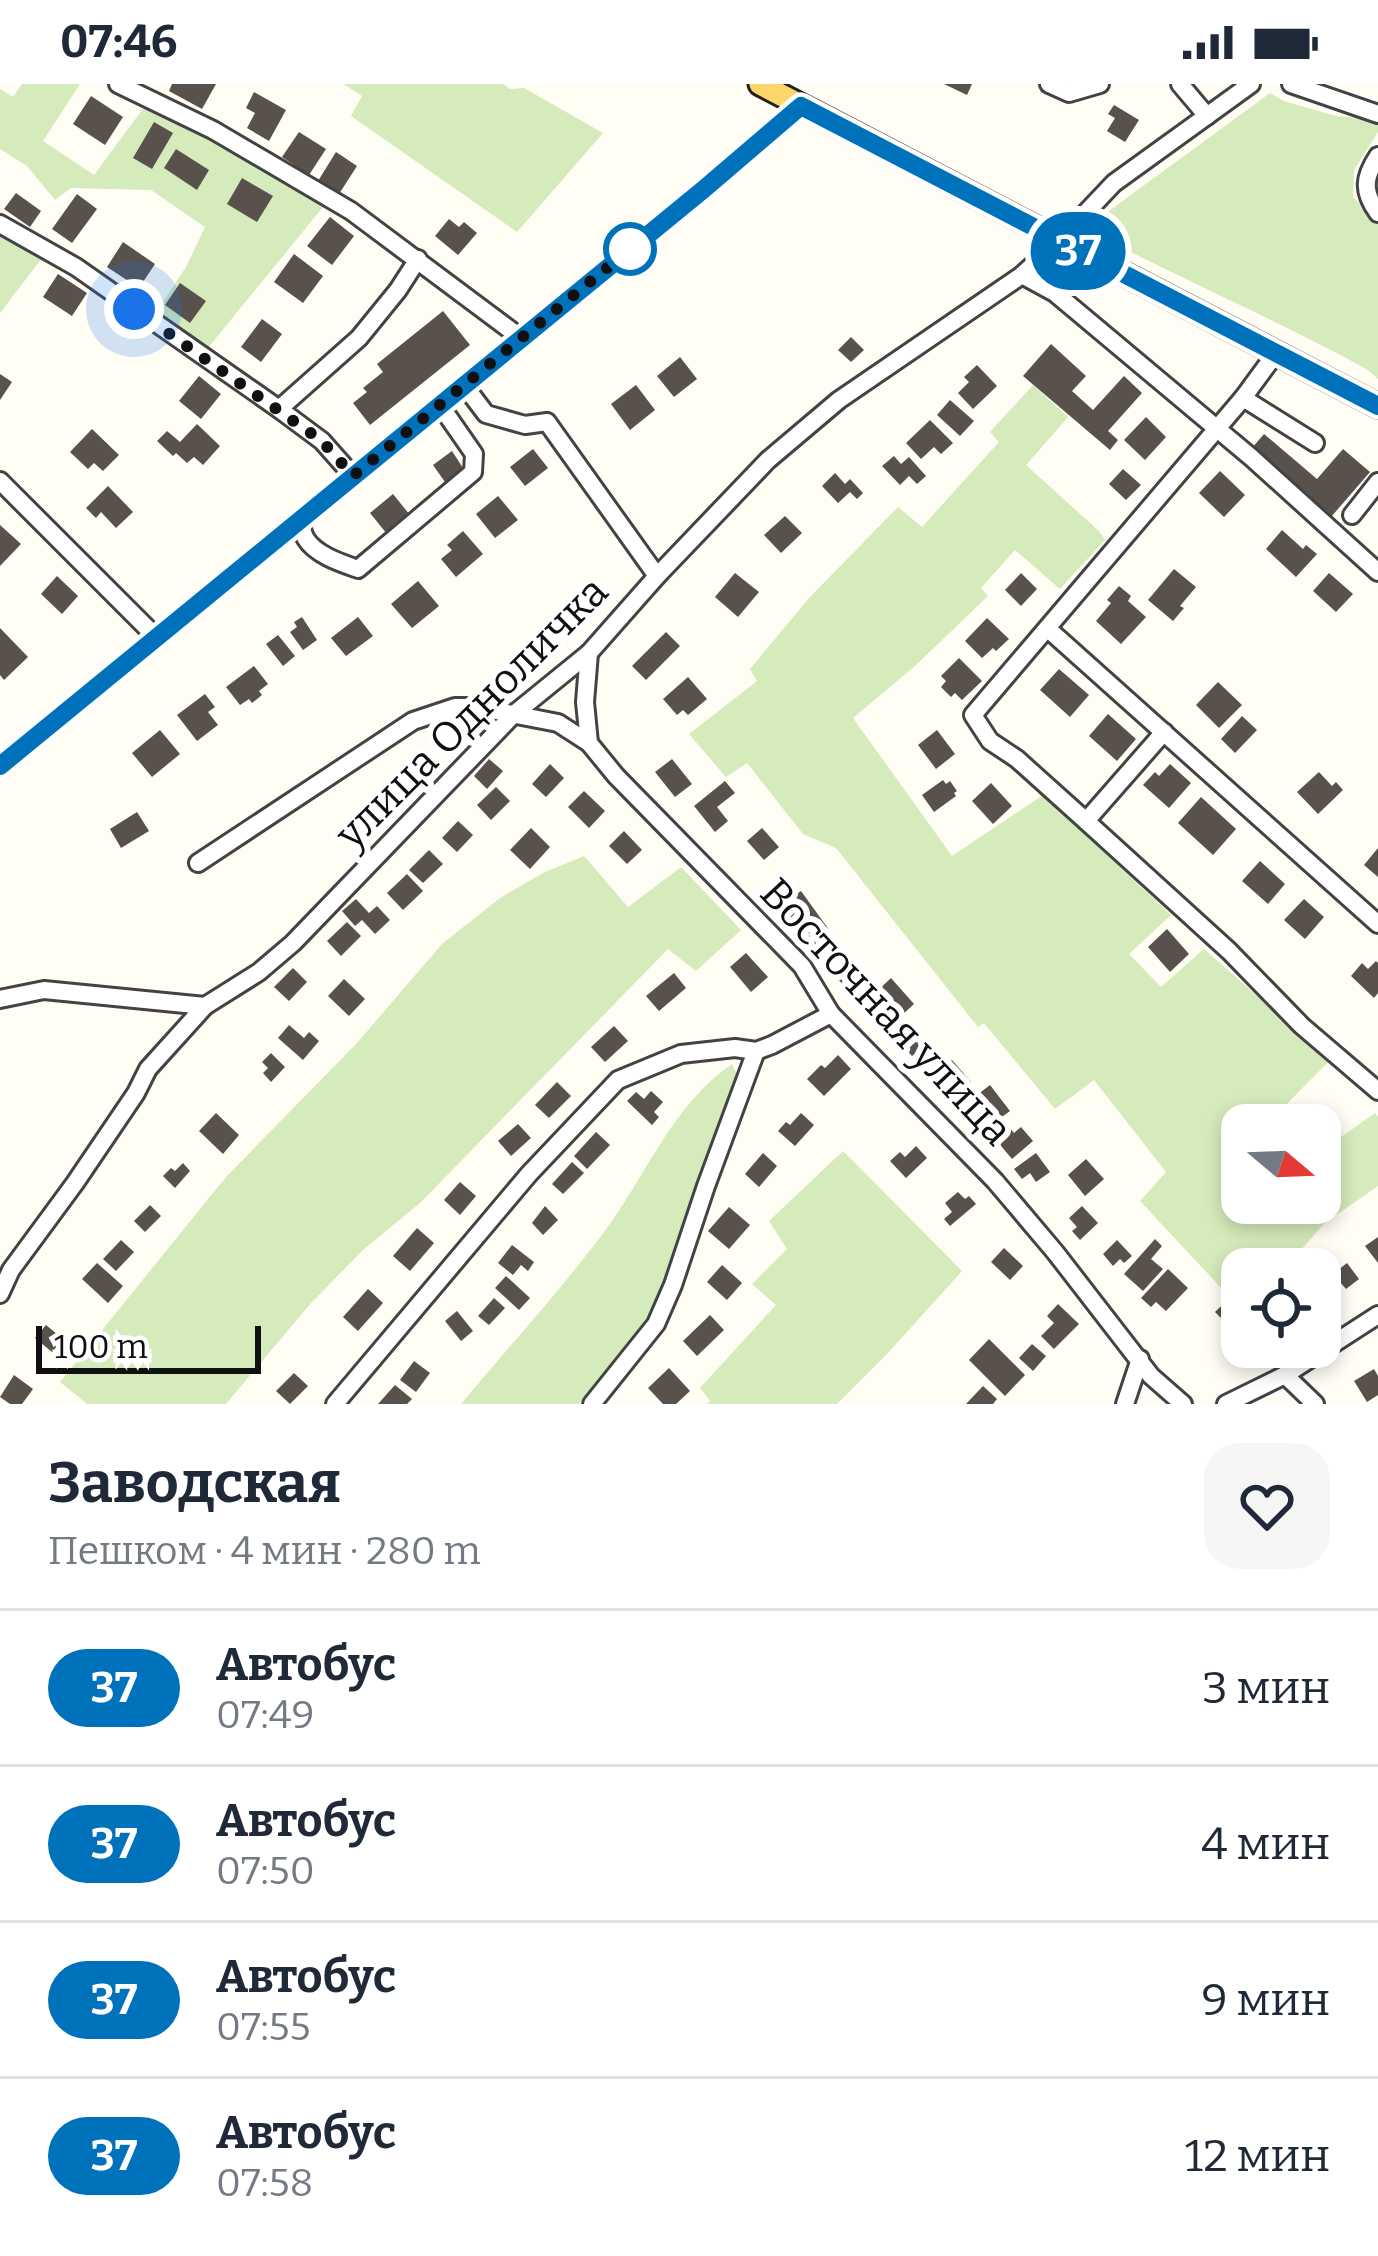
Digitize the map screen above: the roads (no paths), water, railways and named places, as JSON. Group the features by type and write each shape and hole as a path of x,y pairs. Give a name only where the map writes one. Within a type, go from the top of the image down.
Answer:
{"main road":[{"path":"760,84 1378,406"}],"street":[{"path":"118,84 214,130 351,211 521,338"},
{"path":"1049,84 1069,93 1100,84"},
{"path":"1180,84 1207,116"},
{"name":"улица Одноличка","path":"0,1294 11,1270 100,1147 148,1069 205,1006 259,972 293,943 514,714 590,653 768,460 839,400 1022,275 1114,183 1251,84"},
{"path":"1291,84 1378,114"},
{"path":"0,766 801,106"},
{"path":"1378,156 1367,172 1367,192 1378,213"},
{"path":"0,224 76,267 279,409 322,441 353,476"},
{"path":"279,409 359,338 418,260"},
{"path":"1022,275 1055,292 1252,458 1378,572"},
{"path":"1276,353 973,716 990,741 1086,821 1229,951 1302,1026 1378,1091"},
{"path":"464,385 486,414 525,424 548,422 657,576"},
{"path":"1243,398 1315,443"},
{"path":"300,520 305,539 317,549 358,568 473,472 475,454 440,405"},
{"path":"0,481 157,638"},
{"path":"1352,515 1378,482"},
{"path":"1048,628 1378,924"},
{"path":"589,743 585,702 590,653"},
{"path":"198,863 413,721 455,707 476,706 558,723 589,743"},
{"path":"1086,821 1164,731"},
{"name":"Восточная улица","path":"589,743 802,966 832,1014 994,1181 1151,1376 1183,1404"},
{"path":"0,999 44,990 205,1006"},
{"path":"335,1404 529,1174 618,1080 681,1054 735,1048 756,1051 832,1014"},
{"path":"592,1404 656,1324 756,1051"},
{"path":"1226,1404 1258,1397 1378,1315"},
{"path":"1125,1404 1140,1359"},
{"path":"1285,1375 1315,1404"}]}
